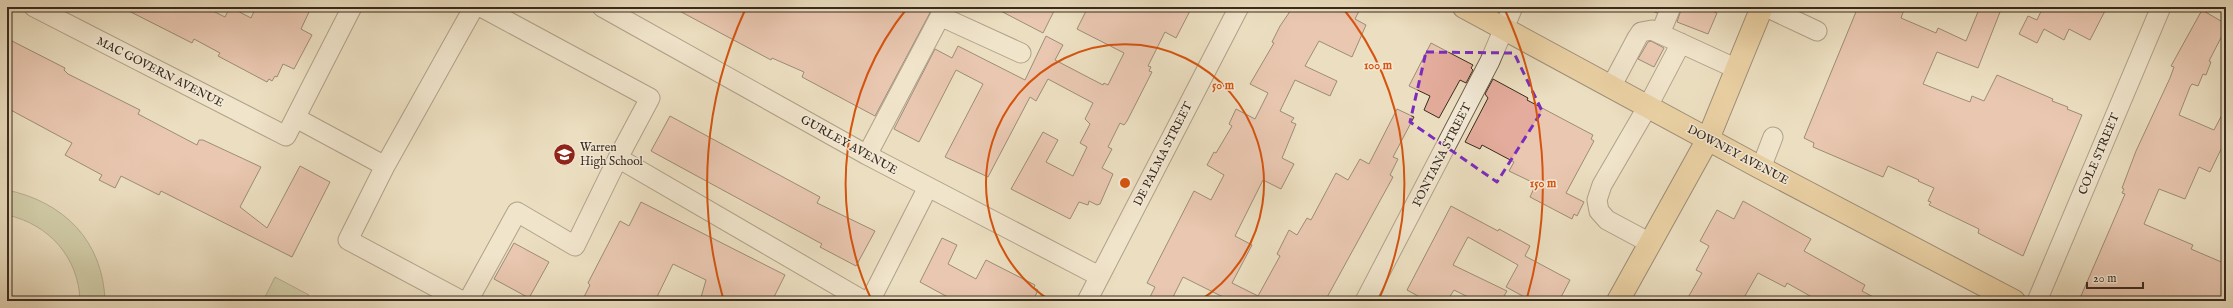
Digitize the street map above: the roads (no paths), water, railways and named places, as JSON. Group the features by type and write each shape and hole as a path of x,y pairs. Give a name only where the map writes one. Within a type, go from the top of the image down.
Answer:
{"main road":[{"name":"DOWNEY AVENUE","path":"1464,7 1761,168 2014,301"},
{"path":"1618,301 1708,139 1762,7"}],"street":[{"name":"MAC GOVERN AVENUE","path":"34,7 286,136 296,118"},
{"path":"352,7 296,118 384,166"},
{"path":"462,301 348,240 384,166 474,7"},
{"path":"468,301 517,212 575,246 618,158 650,98 481,7"},
{"name":"GURLEY AVENUE","path":"602,7 867,155 1100,276"},
{"name":"DE PALMA STREET","path":"1087,301 1239,7"},
{"name":"FONTANA STREET","path":"1365,301 1490,61 1513,7"},
{"path":"1660,34 1671,7"},
{"path":"1766,7 1818,31"},
{"name":"COLE STREET","path":"2037,301 2161,7"},
{"path":"867,155 943,11 1021,53"},
{"path":"1611,87 1642,32 1652,30 1737,69"},
{"path":"1650,243 1607,220 1600,211 1597,200 1602,185 1648,106 1681,43"},
{"path":"1761,168 1773,137"},
{"path":"618,158 864,301"},
{"path":"870,301 928,187"}],"place":[{"name":"Warren High School","path":"564,154"}]}
